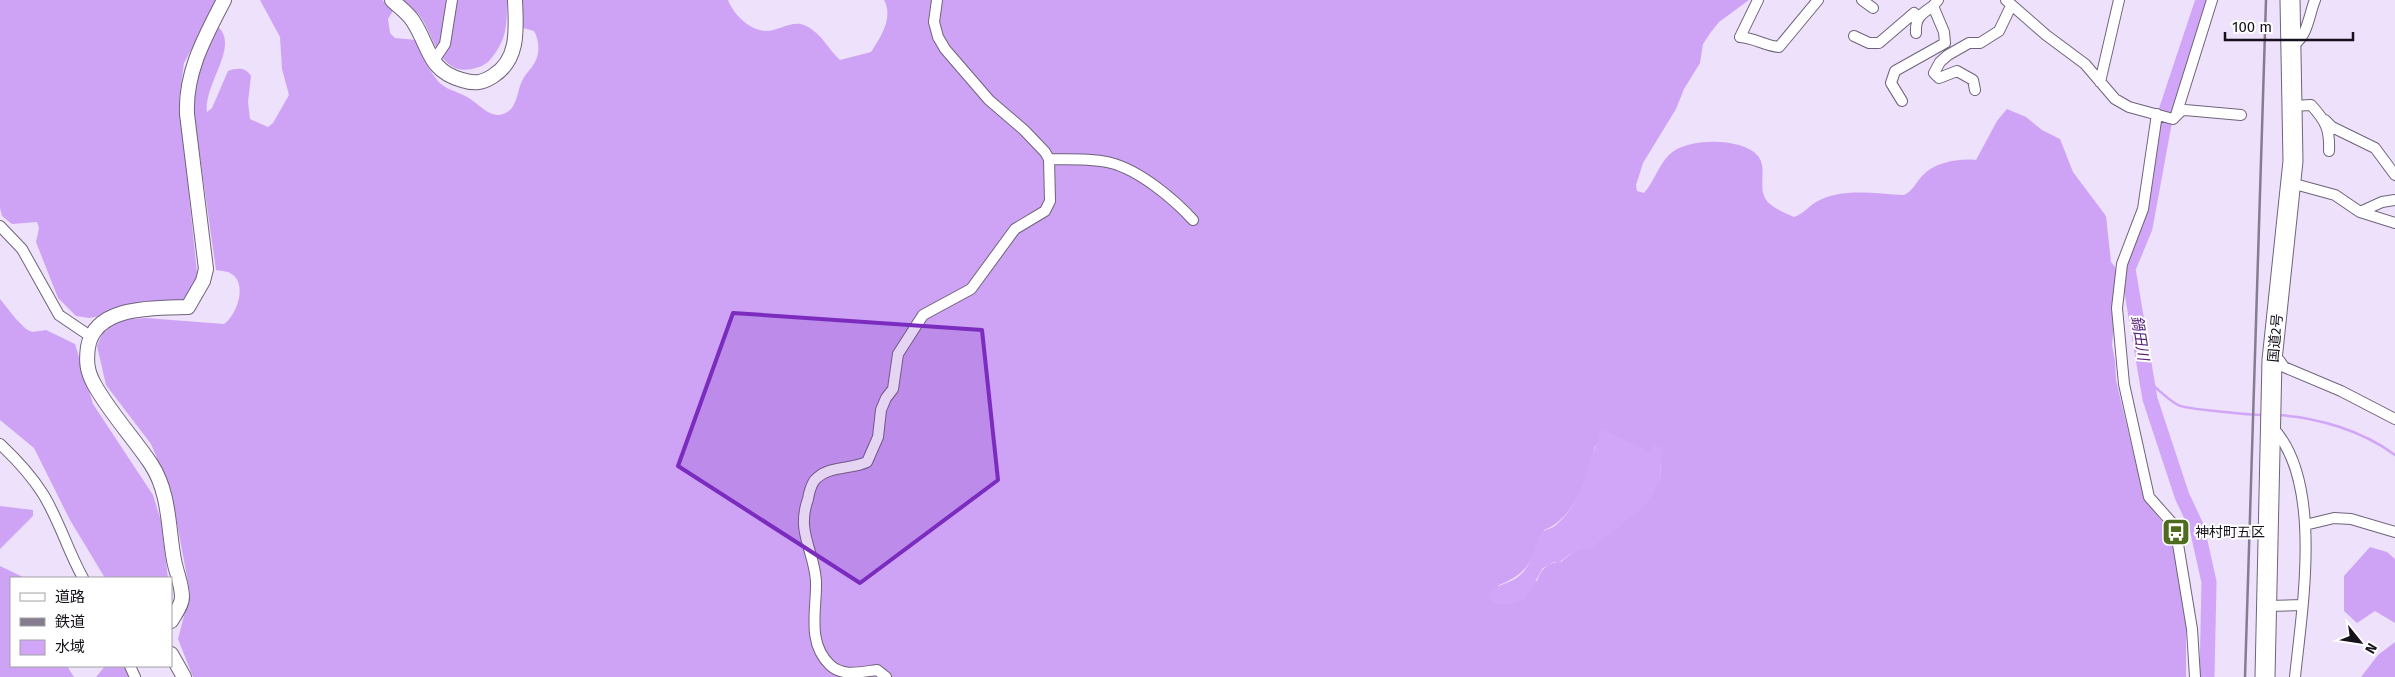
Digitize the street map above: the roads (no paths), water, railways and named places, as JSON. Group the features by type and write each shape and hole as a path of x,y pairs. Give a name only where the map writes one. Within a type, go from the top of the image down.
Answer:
{"highway":[{"name":"国道2号","path":"2265,677 2272,360 2291,183 2290,0"}],"street":[{"path":"172,619 182,598 174,560 166,502 152,466 124,430 94,384 85,364 90,336 104,322 118,314 154,308 188,307 203,281 206,269 186,93 199,48 224,0"},
{"path":"392,0 413,20 433,62 447,76 474,84 486,81 498,73 510,61 514,45 515,0"},
{"path":"433,62 445,44 452,0"},
{"path":"886,677 877,670 848,674 839,672 829,664 823,655 816,637 813,619 816,580 803,530 802,521 806,503 814,482 821,475 831,469 855,468 866,462 878,437 881,410 893,389 898,354 923,315 971,289 1015,229 1045,211 1050,201 1049,160 1045,152 1024,130 989,100 945,49 938,37 934,22 937,0"},
{"path":"1758,0 1740,37 1752,38 1770,46 1779,47 1818,0"},
{"path":"1862,0 1873,8"},
{"path":"2100,82 2119,0"},
{"path":"2175,117 2212,0"},
{"path":"2290,45 2297,44 2302,36 2315,0"},
{"path":"1916,34 1915,24 1918,16 1935,3 1944,32 1948,55"},
{"path":"1975,90 1973,80 1957,71 1939,78 1934,73 1940,62 1948,55 1969,43 1980,43 1999,31 2009,3 2085,64 2115,99 2129,107 2158,115 2175,117 2186,110 2241,114"},
{"path":"1854,36 1869,43 1879,43 1914,13 1918,16"},
{"path":"1902,101 1891,83 1894,71 1945,43"},
{"path":"2292,106 2311,105 2332,127 2375,148 2395,175"},
{"path":"2158,115 2143,209 2122,264 2117,308 2120,356 2134,433 2149,497 2172,523 2176,532 2192,629 2195,677"},
{"path":"2325,120 2329,151"},
{"path":"1049,160 1109,162 1120,166 1176,201 1193,220"},
{"path":"2291,183 2335,195 2360,212 2395,223"},
{"path":"2360,212 2382,202 2395,200"},
{"path":"0,226 22,249 59,315 90,336"},
{"path":"2272,360 2279,360 2284,367 2341,391 2395,419"},
{"path":"2272,419 2299,481 2306,514 2302,605 2295,677"},
{"path":"0,444 24,467 44,495 73,561 82,577"},
{"path":"2305,525 2334,518 2351,519 2395,532"},
{"path":"2267,606 2302,605"},
{"path":"172,656 184,677"}],"water":[{"path":"1602,429 1649,451 1654,445 1665,449 1660,460 1661,480 1645,506 1590,549 1574,551 1560,562 1554,562 1543,568 1525,599 1513,604 1491,602 1488,597 1491,592 1512,581 1524,571 1531,561 1541,533 1555,526 1573,505"}],"waterway":[{"name":"鍋田川","path":"2203,0 2167,108 2145,228 2128,269 2150,399 2182,496 2197,528 2209,582 2207,677"},
{"path":"2147,380 2170,400 2183,407 2264,415"},
{"path":"2277,415 2323,422 2354,432 2395,455"}],"railway":[{"path":"2245,677 2266,0"}],"place":[{"name":"神村町五区","path":"2176,532"}]}
